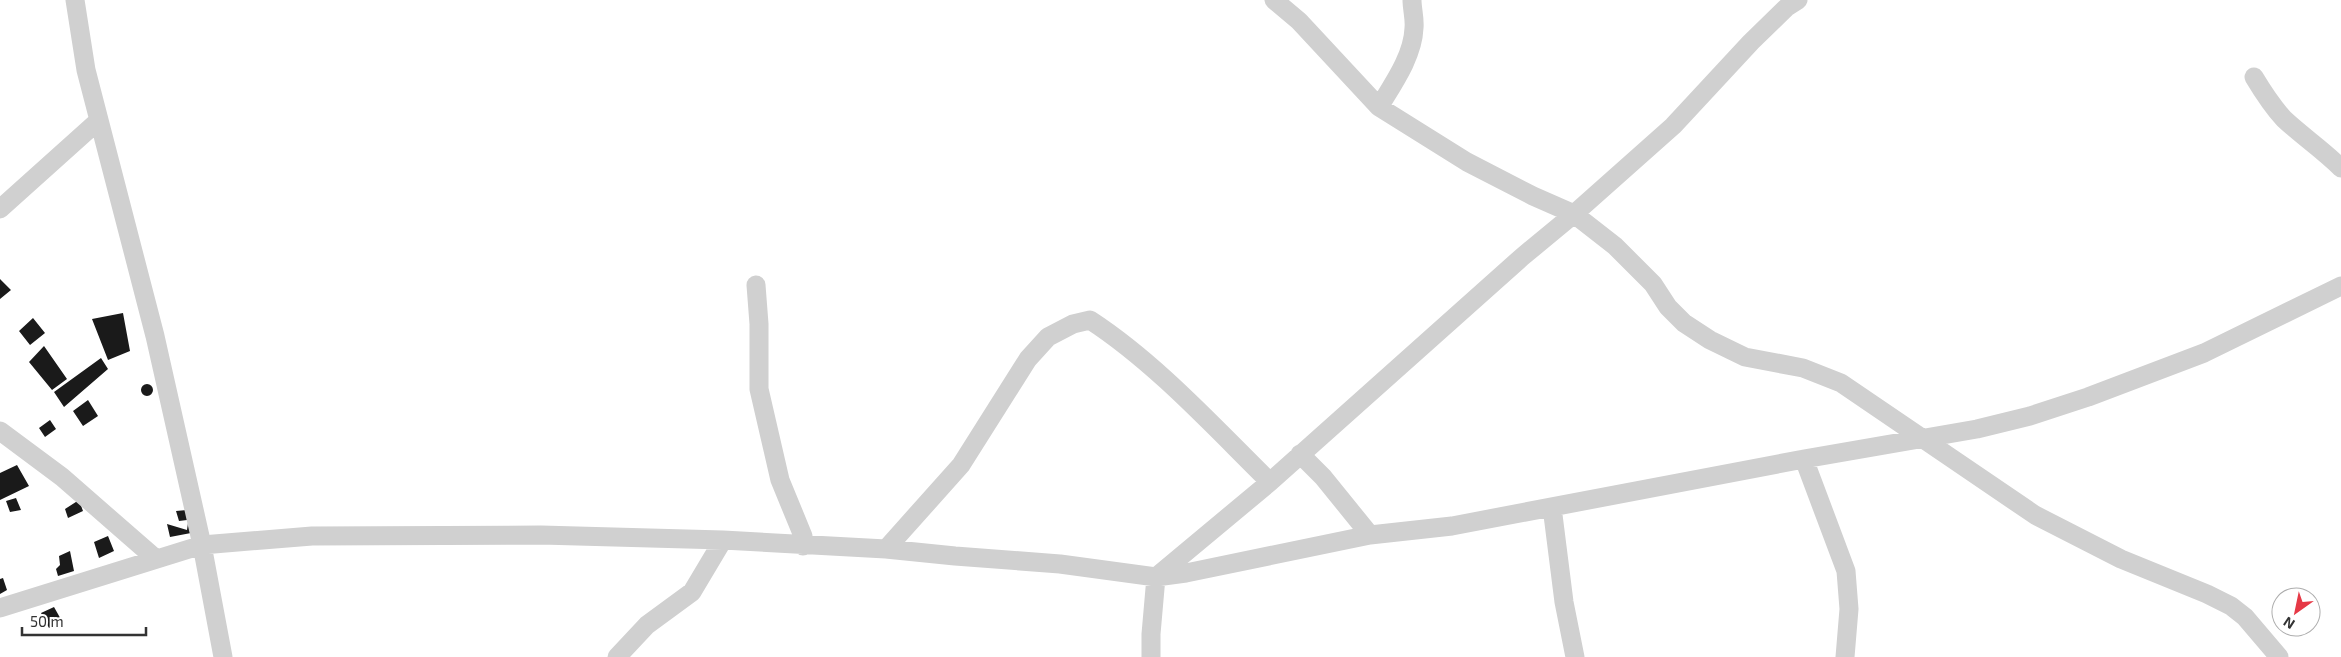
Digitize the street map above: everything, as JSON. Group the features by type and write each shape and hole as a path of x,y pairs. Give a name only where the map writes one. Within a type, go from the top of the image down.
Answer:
{"street":[{"path":"75,0 86,70 155,336 202,545 223,657"},
{"path":"1274,0 1299,21 1379,107 1467,162 1533,196 1574,214 1615,246 1653,284 1668,307 1684,323 1710,340 1746,357 1803,368 1841,383 1924,438 1972,474 2035,515 2121,559 2207,594 2231,606 2245,617 2279,657"},
{"path":"1379,107 1399,74 1408,53 1414,29 1412,0"},
{"path":"1151,657 1156,577 1270,482 1522,257 1574,214 1673,126 1751,42 1787,7 1798,0"},
{"path":"2254,77 2269,101 2283,117 2341,168"},
{"path":"0,209 98,120"},
{"path":"756,284 759,324 759,389 780,480 803,536 803,546"},
{"path":"0,608 202,545 312,536 541,534 723,540 803,546 886,549 1060,564 1156,577 1186,573 1370,535 1452,526 1804,459 1977,429 2030,416 2088,397 2204,353 2341,286"},
{"path":"886,549 961,465 1028,359 1048,337 1073,324 1090,320 1107,331 1168,383 1270,482"},
{"path":"0,431 62,477 156,559"},
{"path":"1300,454 1323,477 1370,535"},
{"path":"1804,459 1846,571 1849,609 1845,657"},
{"path":"1552,507 1564,602 1576,657"},
{"path":"617,657 646,625 692,592 723,540"}],"building":[{"path":"0,279 11,290 0,299"},
{"path":"123,313 130,351 108,360 92,319"},
{"path":"33,318 45,333 30,345 19,331"},
{"path":"44,346 67,379 52,390 29,362"},
{"path":"101,358 108,369 64,407 54,392"},
{"path":"145,384 149,384 153,390 149,396 145,396 141,392 141,388"},
{"path":"88,400 98,416 83,426 73,411"},
{"path":"50,420 56,429 45,437 39,428"},
{"path":"17,465 29,486 0,500 0,473"},
{"path":"16,498 21,510 10,512 6,501"},
{"path":"79,500 83,511 68,518 65,509"},
{"path":"187,510 187,520 179,521 176,511"},
{"path":"188,523 191,533 170,537 167,524 187,530"},
{"path":"108,536 114,551 99,558 94,542"},
{"path":"70,551 74,571 58,576 56,569 60,565 59,556"},
{"path":"3,578 7,590 0,594 0,579"},
{"path":"54,607 63,623 49,628 41,613"}]}
